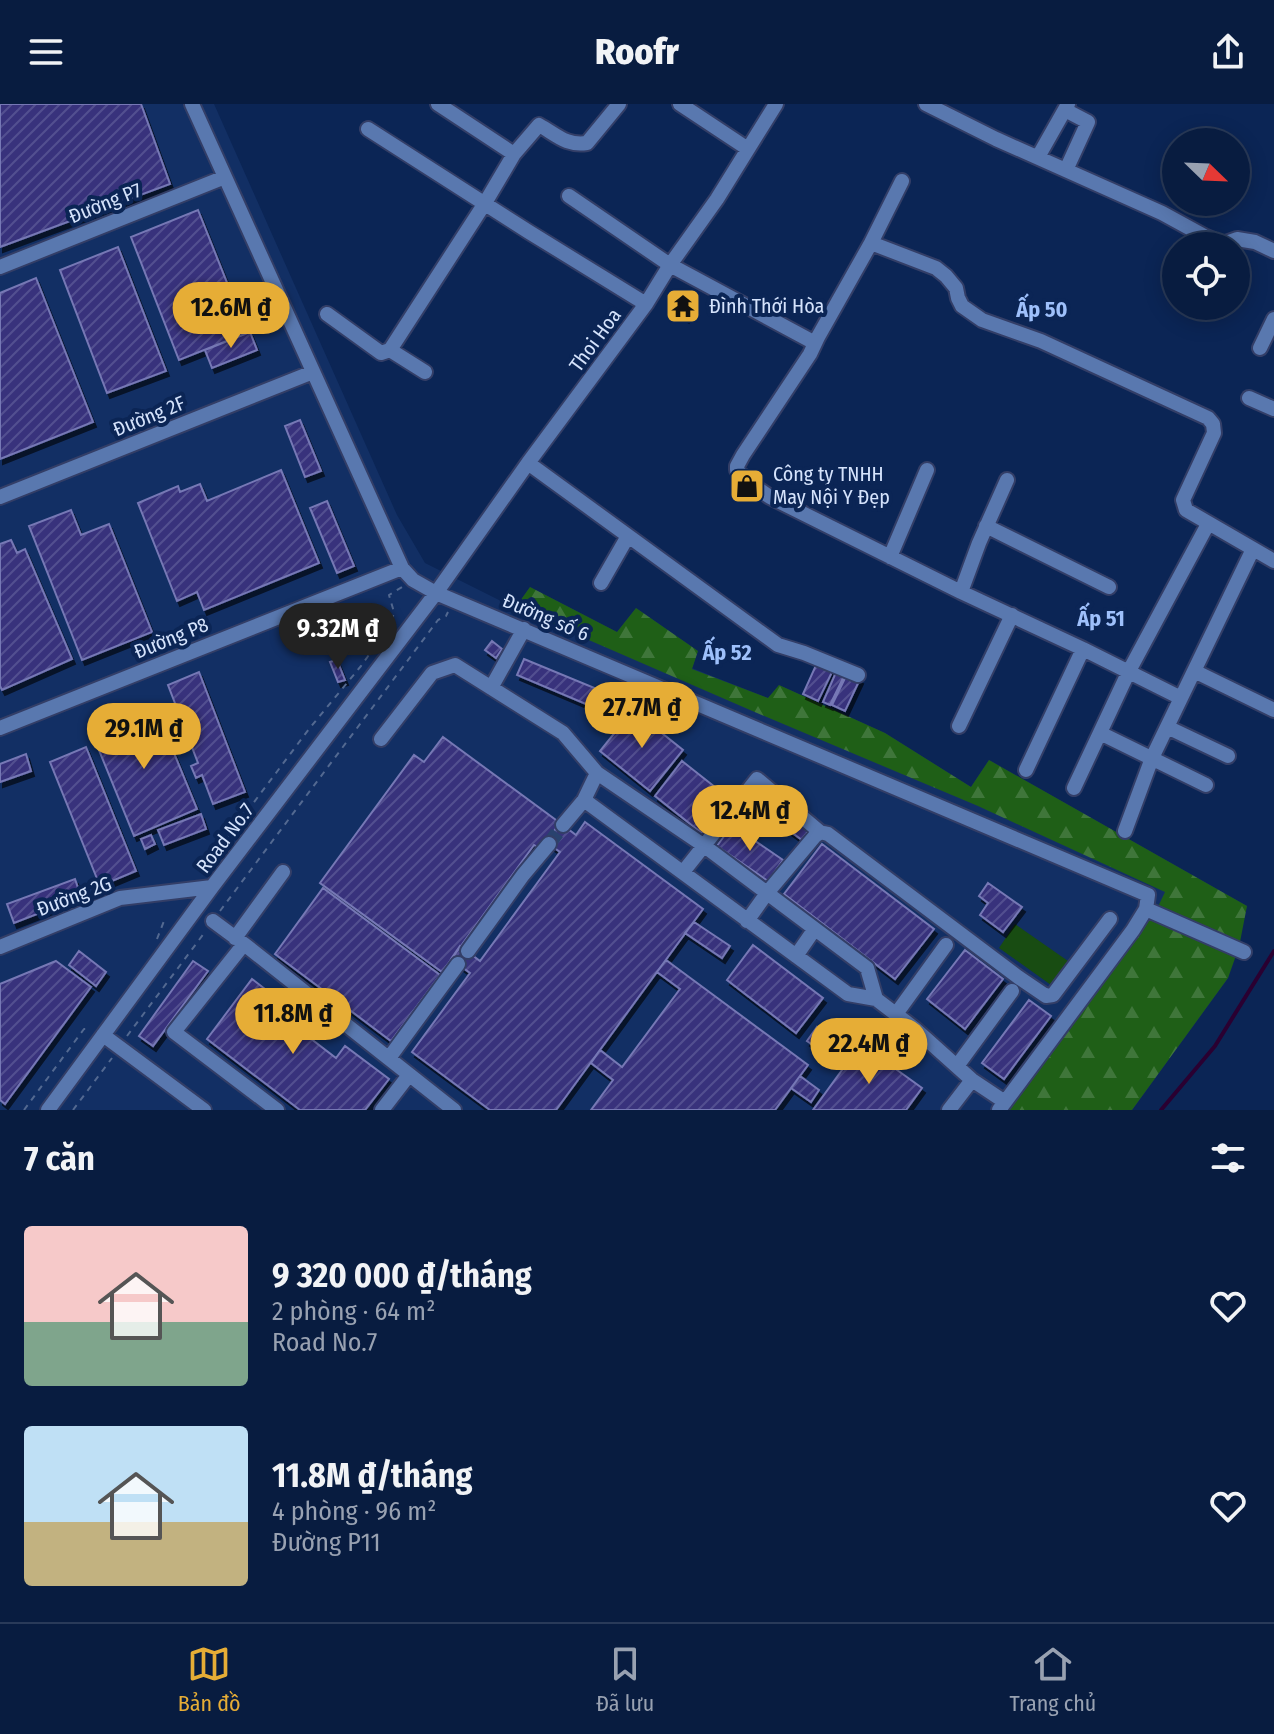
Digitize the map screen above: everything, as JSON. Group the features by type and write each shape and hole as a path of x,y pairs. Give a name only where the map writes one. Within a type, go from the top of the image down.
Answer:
{"street":[{"name":"Đường số 6","path":"192,104 402,568 413,580 436,593 1147,902 1244,952"},
{"path":"438,104 514,154"},
{"path":"327,314 381,353 390,350 514,154 539,125 572,144 587,143 619,104"},
{"path":"680,104 748,149"},
{"name":"Thoi Hoa","path":"436,593 646,304 776,104"},
{"path":"926,104 1162,213 1204,236 1223,244 1237,239 1255,242 1274,251"},
{"path":"1038,157 1066,107 1088,122 1066,170"},
{"path":"368,129 646,304"},
{"name":"Đường P7","path":"0,267 225,177"},
{"path":"902,181 810,354 743,455 737,470 770,497 1181,698"},
{"path":"569,196 670,265 815,343"},
{"path":"871,243 936,268 956,288 962,306 982,320 1041,341 1208,418 1213,424 1214,433 1183,500 1186,510 1274,561"},
{"path":"1260,348 1274,319"},
{"path":"390,350 425,372"},
{"name":"Đường 2F","path":"0,497 313,372"},
{"path":"1249,398 1274,409"},
{"path":"528,463 778,645 858,675"},
{"path":"890,557 927,470"},
{"path":"961,592 1007,480"},
{"path":"1074,788 1129,671 1208,524"},
{"path":"986,526 1109,587"},
{"path":"601,583 628,536"},
{"path":"1125,831 1152,758 1253,549"},
{"name":"Đường P8","path":"0,728 402,568"},
{"name":"Road No.7","path":"48,1110 98,1032 436,593"},
{"path":"959,726 1012,615"},
{"path":"491,688 524,629"},
{"path":"1026,770 1083,649"},
{"path":"381,739 432,673 455,665 563,733 597,773 703,845 867,968 876,999"},
{"path":"1194,671 1274,710"},
{"path":"1167,727 1228,756"},
{"path":"1100,733 1206,785"},
{"path":"563,825 584,800 597,773"},
{"path":"683,872 757,779 820,832 828,834 1046,996 1053,995 1110,919"},
{"path":"584,800 848,994 876,999 914,1028 1002,1106 1117,953 1147,902"},
{"path":"747,921 820,832"},
{"path":"468,951 549,844"},
{"path":"277,1110 174,1032 239,941 283,872"},
{"name":"Đường 2G","path":"0,947 120,898 212,887"},
{"path":"213,921 454,1110"},
{"path":"796,956 814,930"},
{"path":"896,1014 946,945"},
{"path":"389,1058 458,964"},
{"path":"848,994 867,968"},
{"path":"957,1066 1012,991"},
{"path":"98,1032 204,1110"},
{"path":"382,1110 409,1075"},
{"path":"949,1110 972,1080"}],"path":[{"path":"218,850 391,624 394,612 389,595 413,580"},
{"path":"73,1110 438,620 446,616 454,600"},
{"path":"154,946 164,921"},
{"path":"24,1110 84,1029 98,1032"}],"shaded area":[{"path":"0,104 214,104 397,515 425,563 515,608 530,587 617,632 636,608 698,651 692,668 768,698 779,685 885,733 971,787 989,760 1247,906 1228,978 1132,1110 0,1110"}],"green space":[{"path":"530,587 617,632 636,608 698,651 692,669 768,698 779,685 885,733 971,787 989,760 1247,906 1239,947 1228,978 1132,1110 1009,1110 1156,911 1165,892 978,806 515,608"},
{"path":"1015,924 1068,961 1051,985 999,948"}],"building":[{"path":"0,104 141,104 170,184 0,247"},
{"path":"198,210 247,333 179,360 131,237"},
{"path":"118,247 166,371 107,393 60,270"},
{"path":"36,278 93,422 0,459 0,293"},
{"name":"Đình Thới Hòa","path":"680,294 695,303 686,318 671,309"},
{"path":"250,332 257,350 212,368 205,350"},
{"path":"300,420 321,471 305,477 285,426"},
{"path":"281,470 319,563 204,610 197,592 177,601 138,503 178,486 180,492 200,484 207,501"},
{"path":"327,501 354,566 337,573 310,508"},
{"path":"71,510 81,535 109,524 152,632 82,660 29,526"},
{"path":"11,540 17,553 25,549 72,659 2,690 0,544"},
{"path":"370,615 378,634 367,639 359,620"},
{"path":"492,641 502,649 496,658 485,650"},
{"path":"524,659 626,701 619,718 517,675"},
{"path":"337,660 345,680 338,682 330,662"},
{"path":"817,663 833,670 818,701 803,694"},
{"path":"837,670 845,674 830,705 823,702"},
{"path":"199,672 245,792 213,804 202,775 196,778 191,766 198,763 168,685"},
{"path":"847,674 860,679 845,711 832,705"},
{"path":"155,707 197,809 134,836 92,733"},
{"path":"633,710 683,750 650,791 600,751"},
{"path":"443,737 560,823 541,849 534,845 442,972 320,883 414,755 424,762"},
{"path":"86,747 136,871 100,886 50,762"},
{"path":"26,754 31,771 0,782 0,764"},
{"path":"682,761 730,799 703,834 655,796"},
{"path":"755,791 808,831 802,840 748,800"},
{"path":"201,814 206,829 164,845 158,830"},
{"path":"585,822 703,909 556,1110 490,1110 412,1052 470,973 451,959 460,946 480,961 560,852 546,842 560,823 576,835"},
{"path":"732,825 783,860 768,881 717,846"},
{"path":"151,835 155,844 145,849 141,839"},
{"path":"822,844 934,929 895,979 784,894"},
{"path":"75,879 81,897 14,923 7,904"},
{"path":"988,883 1022,907 1003,932 980,915 988,903 979,896"},
{"path":"323,888 440,975 391,1041 275,954"},
{"path":"694,922 730,946 722,958 685,933"},
{"path":"753,945 823,998 796,1033 727,980"},
{"path":"965,950 1003,979 965,1029 927,999"},
{"path":"79,951 106,972 96,986 69,965"},
{"path":"666,960 808,1065 775,1110 591,1110 613,1080 591,1063 600,1050 622,1067 680,989 657,972"},
{"path":"56,961 91,987 5,1104 0,1100 0,984"},
{"path":"193,961 208,971 153,1046 139,1036"},
{"path":"252,979 317,1029 310,1038 336,1058 345,1046 389,1079 365,1110 300,1110 207,1039"},
{"path":"1029,1000 1051,1016 1004,1079 982,1063"},
{"path":"817,1027 847,1048 837,1062 807,1041"},
{"path":"861,1044 922,1088 906,1110 813,1110"},
{"path":"800,1076 819,1090 811,1102 791,1088"}],"waterway":[{"path":"1161,1110 1215,1046 1274,951"}],"tunnel":[{"path":"549,844 563,825"}],"place":[{"name":"Đình Thới Hòa","path":"683,306"},
{"name":"Công ty TNHH May Nội Y Đẹp","path":"747,486"}],"district":[{"name":"Ấp 50","path":"1042,309"},
{"name":"Ấp 51","path":"1101,618"},
{"name":"Ấp 52","path":"727,652"}]}
